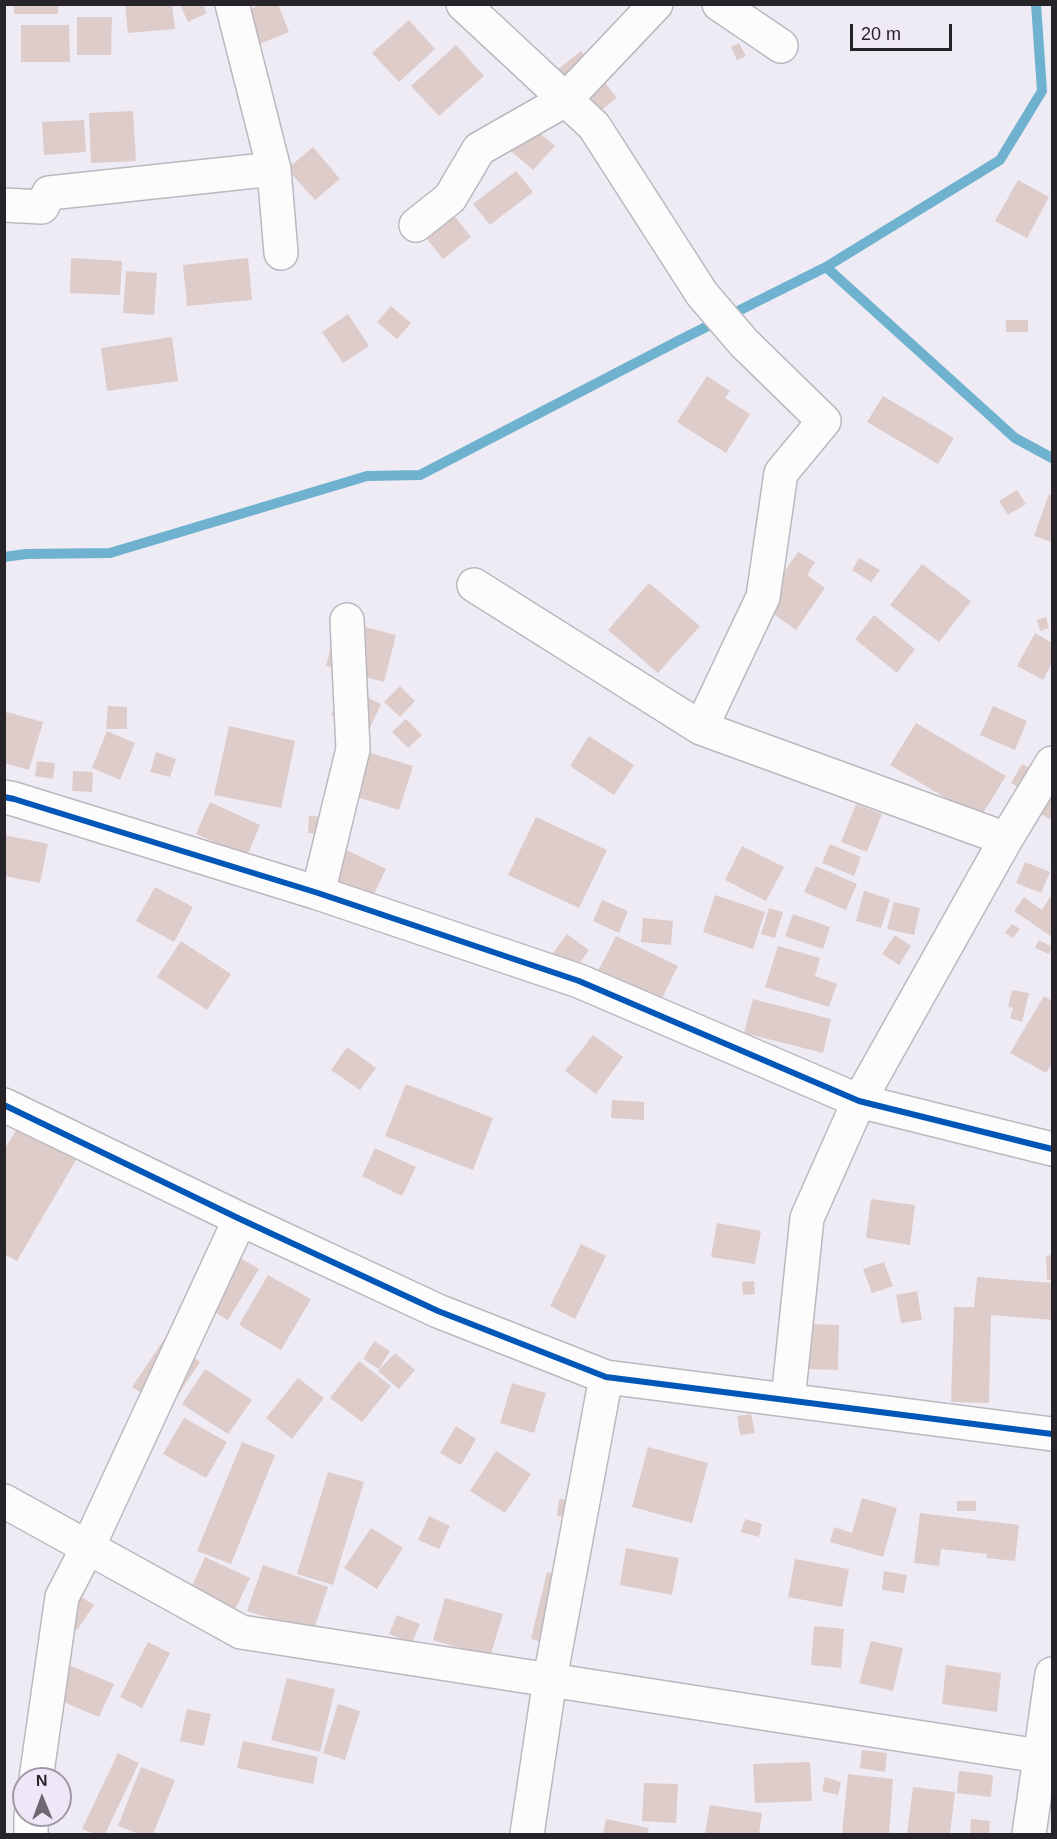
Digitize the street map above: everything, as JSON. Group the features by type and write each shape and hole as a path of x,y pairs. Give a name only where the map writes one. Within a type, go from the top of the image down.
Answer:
{"street":[{"path":"232,4 274,169 281,253"},
{"path":"463,4 594,126 702,294 744,343 824,421 781,473 763,597 700,728"},
{"path":"416,225 450,198 479,149 565,100 656,4"},
{"path":"720,4 781,46"},
{"path":"4,205 42,207 50,193 274,169"},
{"path":"474,585 700,728 1006,839"},
{"path":"318,893 353,749 347,620"},
{"path":"788,1400 807,1218 859,1101 1006,839 1053,763"},
{"path":"4,797 318,893 579,981 859,1101 1053,1149"},
{"path":"4,1105 438,1311 606,1377 1053,1434"},
{"path":"38,1767 62,1597 88,1547 240,1219"},
{"path":"527,1834 550,1679 606,1377"},
{"path":"4,1501 241,1632 1046,1758"},
{"path":"1029,1834 1046,1758 1053,1674"}],"building":[{"path":"14,4 58,4 58,14 14,14"},
{"path":"125,4 172,4 175,29 128,33"},
{"path":"262,4 278,4 289,32 245,50 231,17"},
{"path":"180,5 203,5 207,13 188,22"},
{"path":"77,17 112,17 111,55 77,55"},
{"path":"409,20 435,49 399,82 372,53"},
{"path":"21,25 69,25 70,62 21,62"},
{"path":"739,43 746,56 737,60 731,47"},
{"path":"456,45 484,76 439,116 411,86"},
{"path":"581,51 617,98 588,120 552,74"},
{"path":"512,109 555,146 533,170 490,133"},
{"path":"133,111 136,161 91,163 89,113"},
{"path":"84,120 86,152 44,155 42,122"},
{"path":"313,147 340,179 315,200 287,169"},
{"path":"516,171 533,192 490,225 473,204"},
{"path":"1018,180 1049,197 1027,238 995,221"},
{"path":"440,198 471,237 443,259 412,220"},
{"path":"71,258 122,261 120,295 70,293"},
{"path":"248,258 252,300 187,306 183,265"},
{"path":"126,271 157,273 154,315 123,313"},
{"path":"391,306 411,323 397,339 377,322"},
{"path":"348,314 369,346 343,363 322,332"},
{"path":"1006,320 1028,320 1028,332 1006,332"},
{"path":"172,337 178,381 107,391 101,348"},
{"path":"707,376 730,391 725,398 750,414 726,453 677,422"},
{"path":"883,396 954,438 938,464 867,422"},
{"path":"1017,490 1026,504 1008,515 999,501"},
{"path":"1049,494 1052,495 1052,542 1034,536"},
{"path":"798,552 815,562 807,575 825,588 796,630 761,605"},
{"path":"859,558 880,570 871,582 852,570"},
{"path":"922,564 971,601 939,642 890,605"},
{"path":"649,583 700,626 658,673 608,630"},
{"path":"874,615 915,649 897,673 855,639"},
{"path":"1046,617 1049,628 1040,631 1037,620"},
{"path":"338,620 396,635 384,682 326,666"},
{"path":"1035,633 1052,643 1052,663 1043,680 1017,666"},
{"path":"344,686 381,704 368,732 331,715"},
{"path":"400,686 415,701 400,717 384,702"},
{"path":"108,706 127,707 127,729 106,729"},
{"path":"993,706 1027,721 1015,750 980,735"},
{"path":"7,712 43,722 29,770 4,763 4,720"},
{"path":"406,719 422,735 408,748 392,732"},
{"path":"916,723 1006,776 980,818 890,765"},
{"path":"229,726 295,741 281,808 214,795"},
{"path":"107,731 135,743 120,780 92,768"},
{"path":"589,736 634,765 614,795 570,766"},
{"path":"345,745 413,766 399,810 331,789"},
{"path":"156,752 176,759 170,777 150,772"},
{"path":"37,761 55,763 53,779 35,776"},
{"path":"1022,764 1038,772 1027,792 1011,783"},
{"path":"73,771 93,772 92,792 72,791"},
{"path":"1052,782 1052,820 1037,812"},
{"path":"210,802 260,825 247,856 196,834"},
{"path":"856,804 882,814 867,852 841,842"},
{"path":"309,816 331,817 330,835 308,833"},
{"path":"536,817 607,850 579,908 508,875"},
{"path":"4,835 48,844 40,883 4,876"},
{"path":"330,842 386,869 372,898 316,871"},
{"path":"830,844 861,857 854,876 822,863"},
{"path":"742,846 784,867 766,901 725,880"},
{"path":"1025,862 1050,872 1041,893 1016,883"},
{"path":"816,866 857,884 846,910 804,892"},
{"path":"155,887 193,907 174,942 136,921"},
{"path":"864,891 890,899 881,928 856,921"},
{"path":"1052,894 1052,937 1014,911 1024,897 1042,910"},
{"path":"715,895 765,912 753,949 703,932"},
{"path":"602,900 628,911 619,933 593,921"},
{"path":"894,902 920,908 914,935 887,929"},
{"path":"769,908 783,912 775,938 761,934"},
{"path":"793,914 830,927 823,949 785,936"},
{"path":"643,918 673,921 671,945 641,942"},
{"path":"1012,924 1020,929 1013,938 1005,933"},
{"path":"567,934 589,950 570,976 548,960"},
{"path":"895,935 911,946 899,965 882,954"},
{"path":"616,936 678,966 657,1008 595,977"},
{"path":"1039,940 1052,947 1049,954 1035,948"},
{"path":"181,941 231,974 207,1010 157,977"},
{"path":"778,946 820,958 815,976 837,984 829,1007 765,987"},
{"path":"1012,990 1029,993 1022,1022 1010,1018 1013,1008 1008,1007"},
{"path":"1044,996 1052,1001 1052,1067 1050,1066 1046,1073 1010,1053"},
{"path":"753,999 831,1019 823,1053 744,1033"},
{"path":"593,1035 623,1057 596,1094 565,1071"},
{"path":"347,1047 376,1068 360,1090 331,1070"},
{"path":"406,1084 493,1118 473,1170 385,1136"},
{"path":"612,1100 644,1102 644,1120 611,1118"},
{"path":"18,1127 76,1160 17,1261 4,1254 4,1150"},
{"path":"375,1148 416,1167 402,1196 362,1176"},
{"path":"871,1199 915,1205 910,1245 866,1238"},
{"path":"717,1223 761,1231 755,1264 711,1257"},
{"path":"581,1244 606,1256 575,1319 550,1306"},
{"path":"222,1247 259,1269 228,1320 191,1298"},
{"path":"1052,1255 1052,1280 1047,1280 1046,1256"},
{"path":"884,1262 893,1286 872,1293 863,1269"},
{"path":"268,1275 311,1299 281,1350 239,1325"},
{"path":"977,1277 1052,1283 1052,1320 991,1315 989,1403 951,1402 954,1307 974,1307"},
{"path":"754,1281 755,1294 743,1295 742,1282"},
{"path":"917,1291 922,1320 901,1323 896,1295"},
{"path":"809,1324 839,1325 838,1370 808,1369"},
{"path":"165,1338 200,1362 168,1410 132,1387"},
{"path":"374,1341 390,1351 379,1369 363,1359"},
{"path":"395,1353 415,1370 399,1389 378,1371"},
{"path":"359,1361 391,1386 362,1422 330,1398"},
{"path":"205,1369 252,1400 228,1434 182,1404"},
{"path":"298,1378 324,1398 292,1439 266,1418"},
{"path":"512,1383 546,1393 534,1433 500,1423"},
{"path":"751,1414 755,1433 740,1435 737,1416"},
{"path":"184,1418 227,1442 206,1478 163,1454"},
{"path":"456,1426 476,1439 461,1465 440,1453"},
{"path":"242,1442 275,1455 231,1564 197,1551"},
{"path":"648,1447 708,1463 692,1523 632,1507"},
{"path":"496,1451 531,1474 505,1513 470,1491"},
{"path":"328,1472 364,1482 333,1585 297,1574"},
{"path":"862,1498 897,1508 883,1557 830,1542 834,1527 852,1533"},
{"path":"559,1499 585,1501 584,1518 557,1516"},
{"path":"957,1501 976,1501 976,1511 957,1511"},
{"path":"920,1513 1019,1525 1015,1561 986,1558 987,1554 941,1549 939,1566 914,1563"},
{"path":"429,1516 450,1526 439,1549 418,1540"},
{"path":"745,1519 762,1524 759,1537 741,1532"},
{"path":"371,1528 403,1548 377,1589 344,1568"},
{"path":"626,1548 679,1558 672,1595 620,1585"},
{"path":"205,1557 250,1578 231,1618 187,1597"},
{"path":"795,1559 849,1569 842,1607 788,1597"},
{"path":"263,1565 328,1587 313,1632 247,1611"},
{"path":"884,1571 907,1575 904,1593 882,1590"},
{"path":"547,1572 586,1582 570,1649 531,1639"},
{"path":"66,1587 94,1605 77,1630 49,1611"},
{"path":"445,1598 503,1614 490,1657 433,1640"},
{"path":"397,1615 420,1624 412,1643 389,1634"},
{"path":"814,1626 844,1629 841,1668 811,1665"},
{"path":"871,1641 903,1648 893,1691 859,1683"},
{"path":"148,1642 170,1653 142,1708 120,1697"},
{"path":"59,1661 114,1684 99,1717 45,1694"},
{"path":"946,1665 1001,1673 997,1712 942,1704"},
{"path":"287,1678 335,1689 320,1752 271,1740"},
{"path":"338,1704 360,1711 345,1760 323,1753"},
{"path":"187,1709 211,1714 204,1746 180,1741"},
{"path":"243,1741 318,1757 313,1784 237,1768"},
{"path":"862,1750 887,1753 885,1772 860,1768"},
{"path":"118,1753 139,1763 105,1834 94,1834 82,1829"},
{"path":"810,1762 812,1801 755,1803 753,1764"},
{"path":"141,1767 175,1780 153,1834 139,1834 118,1826"},
{"path":"959,1771 993,1775 991,1797 957,1793"},
{"path":"848,1774 893,1779 889,1834 842,1834"},
{"path":"825,1777 841,1782 838,1795 822,1791"},
{"path":"644,1783 678,1784 676,1823 642,1821"},
{"path":"913,1787 955,1792 950,1834 907,1834"},
{"path":"710,1805 762,1813 759,1834 705,1834"},
{"path":"606,1819 649,1828 647,1834 603,1834"},
{"path":"971,1819 990,1821 989,1834 970,1834"}],"waterway":[{"path":"4,557 26,554 110,553 367,476 420,475 826,267 1000,160 1042,91 1036,4"},
{"path":"826,267 1015,438 1052,458"}],"cycle path":[{"path":"4,797 318,893 579,981 859,1101 1052,1149"},
{"path":"4,1105 438,1311 606,1377 1052,1434"}]}
